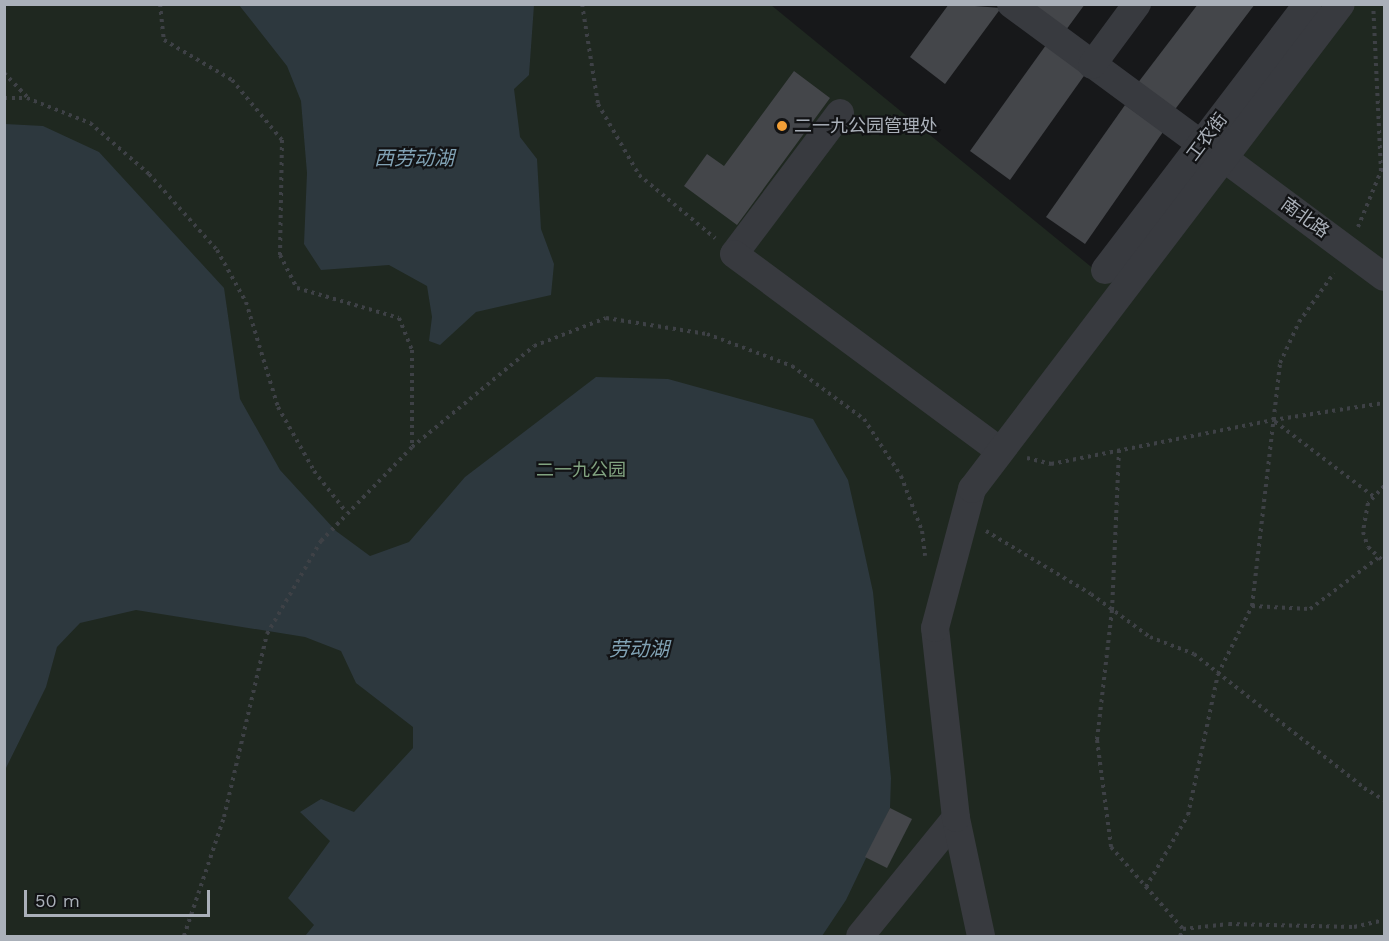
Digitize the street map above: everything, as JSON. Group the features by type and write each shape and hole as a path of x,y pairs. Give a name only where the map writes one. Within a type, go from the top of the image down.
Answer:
{"street":[{"path":"1011,4 1201,144"},
{"path":"1092,65 1137,4"},
{"name":"工农街","path":"1106,270 1308,4"},
{"path":"981,936 956,818 934,628 972,489 1341,4"},
{"path":"840,113 734,254 1000,451"},
{"name":"南北路","path":"1225,159 1384,277"},
{"path":"860,936 956,818"}],"path":[{"path":"160,4 164,40 232,80 282,140 280,255 297,288 399,318 412,350 412,447"},
{"path":"582,4 598,104 639,175 734,254"},
{"path":"4,73 27,98"},
{"path":"4,98 27,98 90,123 149,174 217,250 246,302 278,407 314,471 346,512"},
{"path":"184,936 224,817 267,634 321,541 346,512 412,447 534,346 606,318 707,334 792,366 864,419 901,476 922,531 926,563"},
{"path":"1000,451 1051,464 1273,420 1384,403"},
{"path":"1273,420 1373,496"},
{"path":"1146,887 1188,815 1218,674 1252,606 1273,420"},
{"path":"1119,450 1112,610 1097,740 1112,847 1183,929"},
{"path":"1384,486 1373,496 1363,518 1363,532 1378,558 1384,562"},
{"path":"964,518 1112,610 1150,637 1194,654 1364,788 1384,800"},
{"path":"1252,606 1310,609 1378,558"},
{"path":"1183,929 1229,924 1354,927 1384,920"},
{"path":"1180,936 1183,929"}],"green space":[{"name":"二一九公园","path":"5,5 771,5 1106,279 1318,5 1384,5 1384,936 5,936"}],"water":[{"name":"西劳动湖","path":"239,5 534,5 529,75 514,89 520,137 537,159 541,229 554,264 551,295 476,312 440,345 429,341 432,317 427,286 389,265 321,270 304,244 307,173 301,101 287,66"},
{"name":"劳动湖","path":"5,124 43,126 99,152 224,288 240,399 280,470 336,531 370,556 409,542 465,477 596,377 668,379 813,419 848,480 873,592 891,778 890,808 846,900 822,936 305,936 314,925 288,898 330,841 300,812 321,799 354,812 413,748 413,727 356,683 341,651 305,637 136,610 80,623 57,647 46,687 5,770"}],"building":[{"path":"949,4 1001,8 945,84 910,57"},
{"path":"1031,4 1085,4 1066,30"},
{"path":"1198,4 1255,4 1173,112 1137,84"},
{"path":"1046,45 1086,73 1010,180 970,151"},
{"name":"二一九公园管理处","path":"794,71 830,98 737,225 684,186 707,154 724,166"},
{"path":"1125,105 1163,132 1085,244 1046,217"},
{"path":"890,808 912,819 887,868 865,857"}],"place":[{"name":"二一九公园管理处","path":"782,126"}]}
